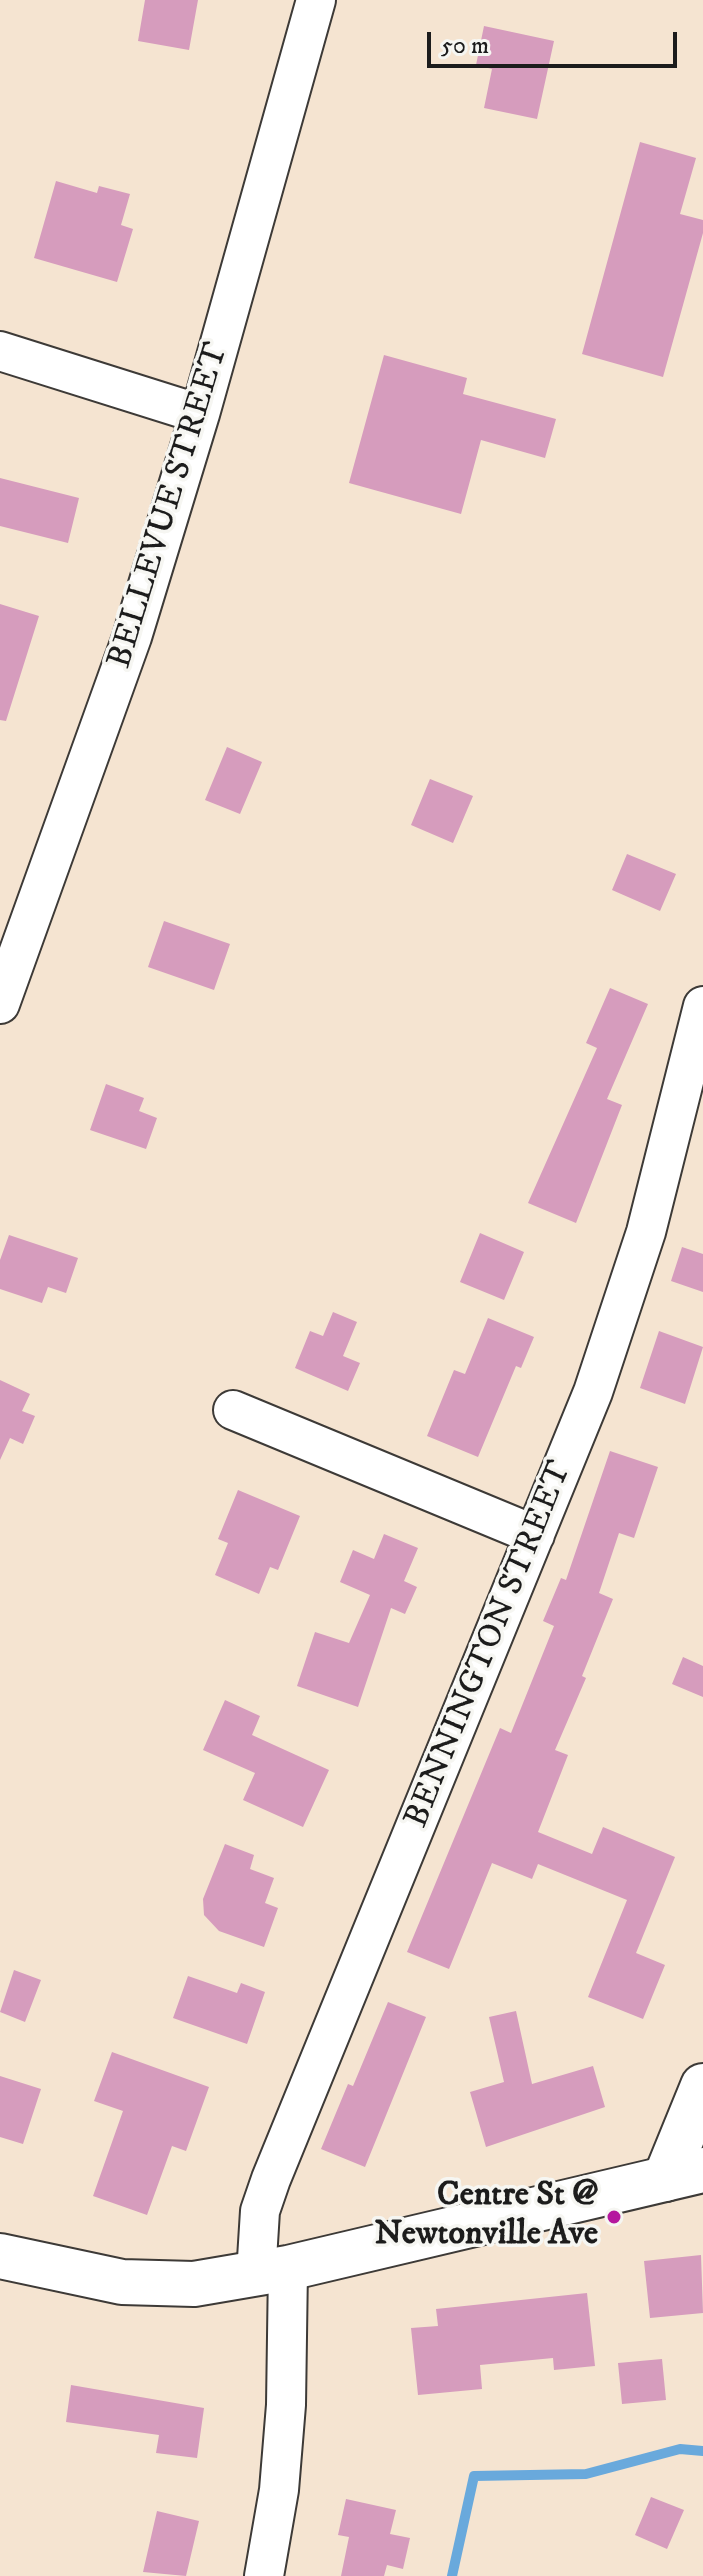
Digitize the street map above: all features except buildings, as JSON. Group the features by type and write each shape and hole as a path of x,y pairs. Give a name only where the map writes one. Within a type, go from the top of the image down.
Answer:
{"main road":[{"path":"0,2256 122,2282 194,2284 272,2272 684,2174 703,2086"}],"street":[{"name":"BELLEVUE STREET","path":"0,1004 101,727 200,414 316,0"},
{"path":"0,351 200,414"},
{"name":"BENNINGTON STREET","path":"264,2576 279,2490 284,2433 272,2272 260,2211 593,1392 646,1232 703,1006"},
{"path":"233,1410 535,1535"}],"waterway":[{"path":"452,2576 474,2476 586,2474 680,2449 703,2451"}],"place":[{"name":"Centre St @ Newtonville Ave","path":"614,2217"}]}
